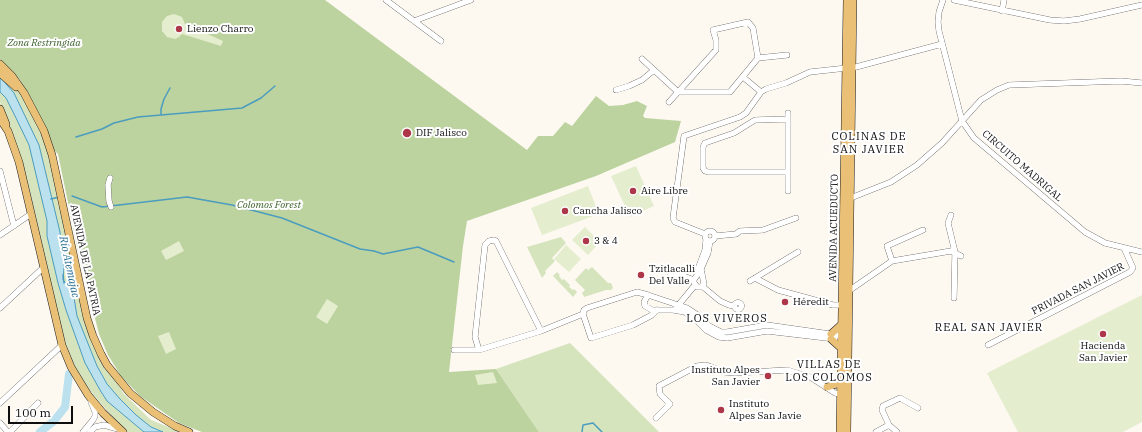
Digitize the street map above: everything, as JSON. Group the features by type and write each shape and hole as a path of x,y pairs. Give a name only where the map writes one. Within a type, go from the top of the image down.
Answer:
{"main road":[{"name":"AVENIDA ACUEDUCTO","path":"847,0 849,68"},
{"name":"AVENIDA ACUEDUCTO","path":"847,432 845,338 847,294 849,68 853,0"},
{"name":"AVENIDA DE LA PATRIA","path":"0,64 12,76 24,93 44,131 52,154 87,318 101,354 111,370 130,393 153,412 175,426 189,432"},
{"path":"0,72 24,93"},
{"path":"0,109 19,162 62,345 70,367 88,395 103,414 123,432"},
{"path":"0,119 8,131"},
{"name":"AVENIDA ACUEDUCTO","path":"840,432 842,349 845,338 842,324 843,305 847,294"},
{"path":"842,324 831,336 842,349"},
{"path":"827,387 837,384 841,380"}],"street":[{"path":"386,0 441,41"},
{"path":"414,21 471,0"},
{"name":"CIRCUITO MADRIGAL","path":"943,0 939,12 938,22 942,44 962,121 974,138 1085,232 1104,243 1142,252"},
{"path":"954,0 1002,11 1050,20 1064,21 1080,19 1142,5"},
{"path":"1002,11 1004,0"},
{"path":"669,102 716,50 716,40 713,30 748,22 753,28 758,58"},
{"path":"796,218 754,233 714,236 714,238 707,238 675,222 673,218 684,136 733,120 744,114 761,92 772,86 810,72 849,68 942,44"},
{"path":"642,59 678,92 730,92 758,58 787,55"},
{"path":"616,90 642,80 654,70"},
{"path":"743,77 761,92"},
{"path":"847,199 891,182 911,170 936,149 981,100 997,90 1009,86 1121,81 1142,83"},
{"path":"744,114 750,123"},
{"path":"788,172 705,171 703,168 704,143 734,133 755,120 788,116 788,172 788,191"},
{"path":"0,171 14,226"},
{"path":"110,178 108,185 111,207"},
{"path":"0,235 31,214"},
{"path":"951,215 948,223 955,252 954,298"},
{"path":"892,261 887,246 923,230"},
{"path":"698,284 698,269 710,231 714,236"},
{"path":"648,295 645,298 645,306 648,308 657,310 678,308 698,284 701,269 708,253 707,238"},
{"path":"479,350 475,337 485,245 489,240 496,241 541,330"},
{"name":"PRIVADA SAN JAVIER","path":"988,345 1130,272 1133,268 1124,248"},
{"path":"847,294 892,261 951,251 962,256"},
{"path":"798,252 753,280 778,290 833,305 843,305"},
{"path":"0,308 44,267"},
{"path":"678,274 723,298 729,305 734,306"},
{"path":"454,350 479,350 541,330 583,314 584,310 587,308 637,292 648,295 678,308 692,316 713,335 727,338 739,333 785,330 845,338"},
{"path":"583,314 591,338 633,325 652,315 657,310"},
{"path":"0,403 62,345"},
{"path":"656,418 670,404 660,394 659,386 698,366 706,366 735,374 787,370 810,377 835,393 841,394"},
{"path":"88,395 95,412 88,431"},
{"path":"897,432 889,425 882,410 883,406 900,398 918,408"},
{"path":"0,423 9,432 38,403"},
{"path":"88,431 95,427 104,425 114,427 123,432"},
{"path":"876,432 889,425"}],"green space":[{"name":"Colomos Forest","path":"0,0 325,0 527,150 538,136 553,136 565,122 572,126 596,96 609,106 623,105 637,101 647,106 643,116 645,118 681,121 675,142 596,176 467,221 449,372 496,369 539,432 202,432 179,423 140,396 121,376 108,355 99,334 77,246 58,154 53,149 35,106 20,80 0,59"},
{"name":"Lienzo Charro","path":"174,14 182,17 185,24 223,41 221,46 182,34 175,39 167,37 162,31 162,22 167,16"},
{"path":"0,68 24,97 42,131 51,157 97,350 124,394 151,420 181,432 128,432 121,427 87,387 73,363 63,335 28,183 0,102"},
{"name":"Aire Libre","path":"636,166 654,206 630,217 611,176"},
{"name":"Cancha Jalisco","path":"588,186 599,214 542,235 531,208"},
{"name":"3 & 4","path":"585,227 600,242 588,255 572,240"},
{"path":"561,237 566,243 552,258 555,261 545,271 546,273 542,278 527,247"},
{"path":"179,241 184,251 166,260 161,251"},
{"path":"566,245 581,259 569,272 554,259"},
{"path":"592,267 608,283 611,283 613,288 611,290 606,290 584,297 582,293 585,290 575,280 586,268 588,270"},
{"path":"557,272 562,280 564,279 570,285 569,287 577,292 573,297 553,276"},
{"name":"Hacienda San Javier","path":"1142,295 1142,422 1123,432 1018,432 987,373"},
{"path":"327,299 338,306 327,324 316,317"},
{"path":"169,332 176,349 166,354 158,336"},
{"path":"570,343 659,432 539,432 496,369"},
{"path":"493,372 497,383 478,385 475,375"}],"water":[{"path":"0,77 14,93 39,145 60,232 64,267 63,280 73,291 77,316 97,366 107,384 136,415 151,427 163,432 144,432 107,401 85,363 58,283 47,236 47,221 29,145 6,98 0,92"}],"waterway":[{"path":"76,137 102,129 114,123 138,117 242,108 261,98 275,86"},
{"path":"161,115 164,99 170,88"},
{"path":"72,196 102,207 187,197 232,205 282,218 360,249 383,254 418,247 454,262"},
{"path":"51,199 59,197"},
{"name":"Río Atemajac","path":"63,275 64,283"},
{"path":"40,432 54,421 65,407 69,374"},
{"path":"582,432 583,425 593,423 602,432"}],"place":[{"name":"Lienzo Charro","path":"179,29"},
{"name":"DIF Jalisco","path":"407,133"},
{"name":"Aire Libre","path":"633,191"},
{"name":"Cancha Jalisco","path":"565,211"},
{"name":"3 & 4","path":"586,241"},
{"name":"Tzitlacalli Del Valle","path":"641,275"},
{"name":"Héredit","path":"785,302"},
{"name":"Hacienda San Javier","path":"1103,334"},
{"name":"Instituto Alpes San Javier","path":"768,376"},
{"name":"Instituto Alpes San Javie","path":"721,410"}],"district":[{"name":"COLINAS DE SAN JAVIER","path":"869,143"},
{"name":"LOS VIVEROS","path":"727,319"},
{"name":"REAL SAN JAVIER","path":"989,328"},
{"name":"VILLAS DE LOS COLOMOS","path":"829,371"}],"park label":[{"name":"Zona Restringida","path":"44,43"}]}
